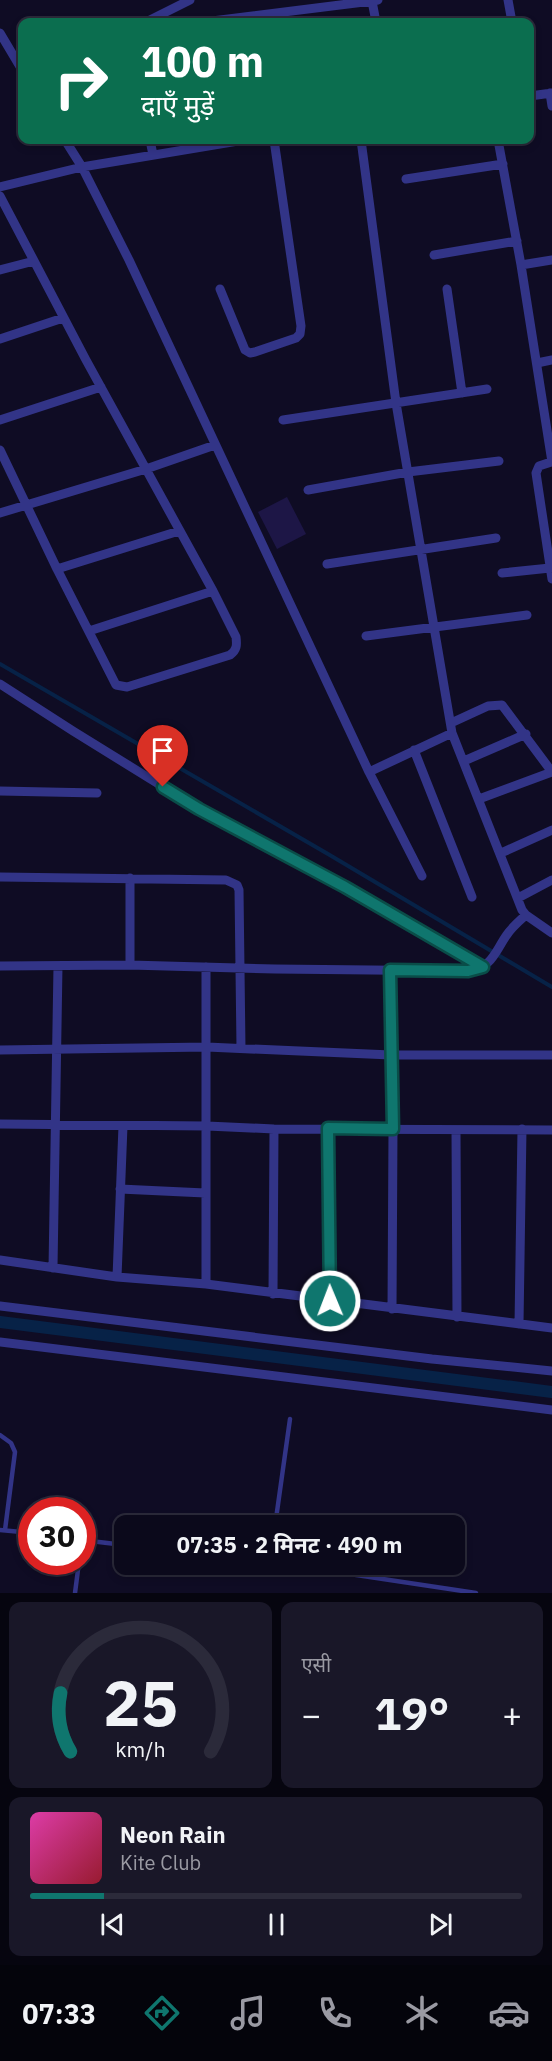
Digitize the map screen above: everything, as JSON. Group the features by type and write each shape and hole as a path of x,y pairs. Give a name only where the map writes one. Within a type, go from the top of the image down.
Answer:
{"street":[{"path":"154,18 190,0"},
{"path":"232,18 343,2 378,0"},
{"path":"508,0 511,18"},
{"path":"372,1 375,18"},
{"path":"0,33 18,63"},
{"path":"534,95 551,93 552,106"},
{"path":"68,144 82,167 129,260 369,772 422,876"},
{"path":"151,144 153,155"},
{"path":"0,187 82,167 203,144"},
{"path":"220,289 245,350 250,353 296,338 300,334 301,326 275,144"},
{"path":"363,144 396,403 451,728 525,915 552,933"},
{"path":"499,144 537,363 548,408 551,462 539,466 536,473 552,579"},
{"path":"406,179 503,164"},
{"path":"0,196 63,318 213,591 236,637 235,651 230,655 122,688 116,686 0,450"},
{"path":"434,255 517,240"},
{"path":"521,265 552,260"},
{"path":"0,270 34,261"},
{"path":"447,289 462,393"},
{"path":"0,339 63,318"},
{"path":"537,363 552,360"},
{"path":"0,420 101,387"},
{"path":"283,420 487,389"},
{"path":"0,513 146,469 215,445"},
{"path":"308,490 408,472 499,461"},
{"path":"57,569 179,531"},
{"path":"327,564 496,538"},
{"path":"502,573 550,568"},
{"path":"89,631 213,591"},
{"path":"366,636 527,615"},
{"path":"0,684 199,809 486,965"},
{"path":"369,772 414,750 488,706 502,705 526,734 552,772 479,799"},
{"path":"464,761 526,734"},
{"path":"414,750 472,897"},
{"path":"0,791 97,793"},
{"path":"501,853 552,830"},
{"path":"0,877 226,880 237,885 241,967 241,1048"},
{"path":"130,878 130,965"},
{"path":"518,898 552,880"},
{"path":"0,966 130,965 468,971 486,965 506,935 525,915"},
{"path":"53,1268 58,966"},
{"path":"206,967 206,1284"},
{"path":"390,970 393,1129 392,1309"},
{"path":"0,1050 207,1047 391,1055 552,1055"},
{"path":"0,1124 56,1123 456,1131 552,1130"},
{"path":"117,1277 123,1126"},
{"path":"328,1128 330,1301"},
{"path":"273,1294 274,1129"},
{"path":"519,1324 522,1129"},
{"path":"456,1131 457,1317"},
{"path":"120,1189 205,1193"},
{"path":"0,1260 117,1277 206,1284 552,1328"},
{"path":"0,1306 432,1359 552,1371"},
{"path":"0,1342 552,1410"}],"lane":[{"path":"277,1515 290,1419"},
{"path":"0,1435 11,1443 15,1452 2,1530 18,1532"},
{"path":"96,1542 114,1544"},
{"path":"75,1593 77,1575"},
{"path":"357,1575 477,1593"}],"building":[{"path":"287,497 306,534 277,549 258,512"}],"waterway":[{"path":"0,664 552,987"},
{"path":"0,1322 552,1392"}],"route":[{"path":"163,787 199,809 345,887 483,967 468,971 390,970 393,1129 328,1128 330,1301"}]}
